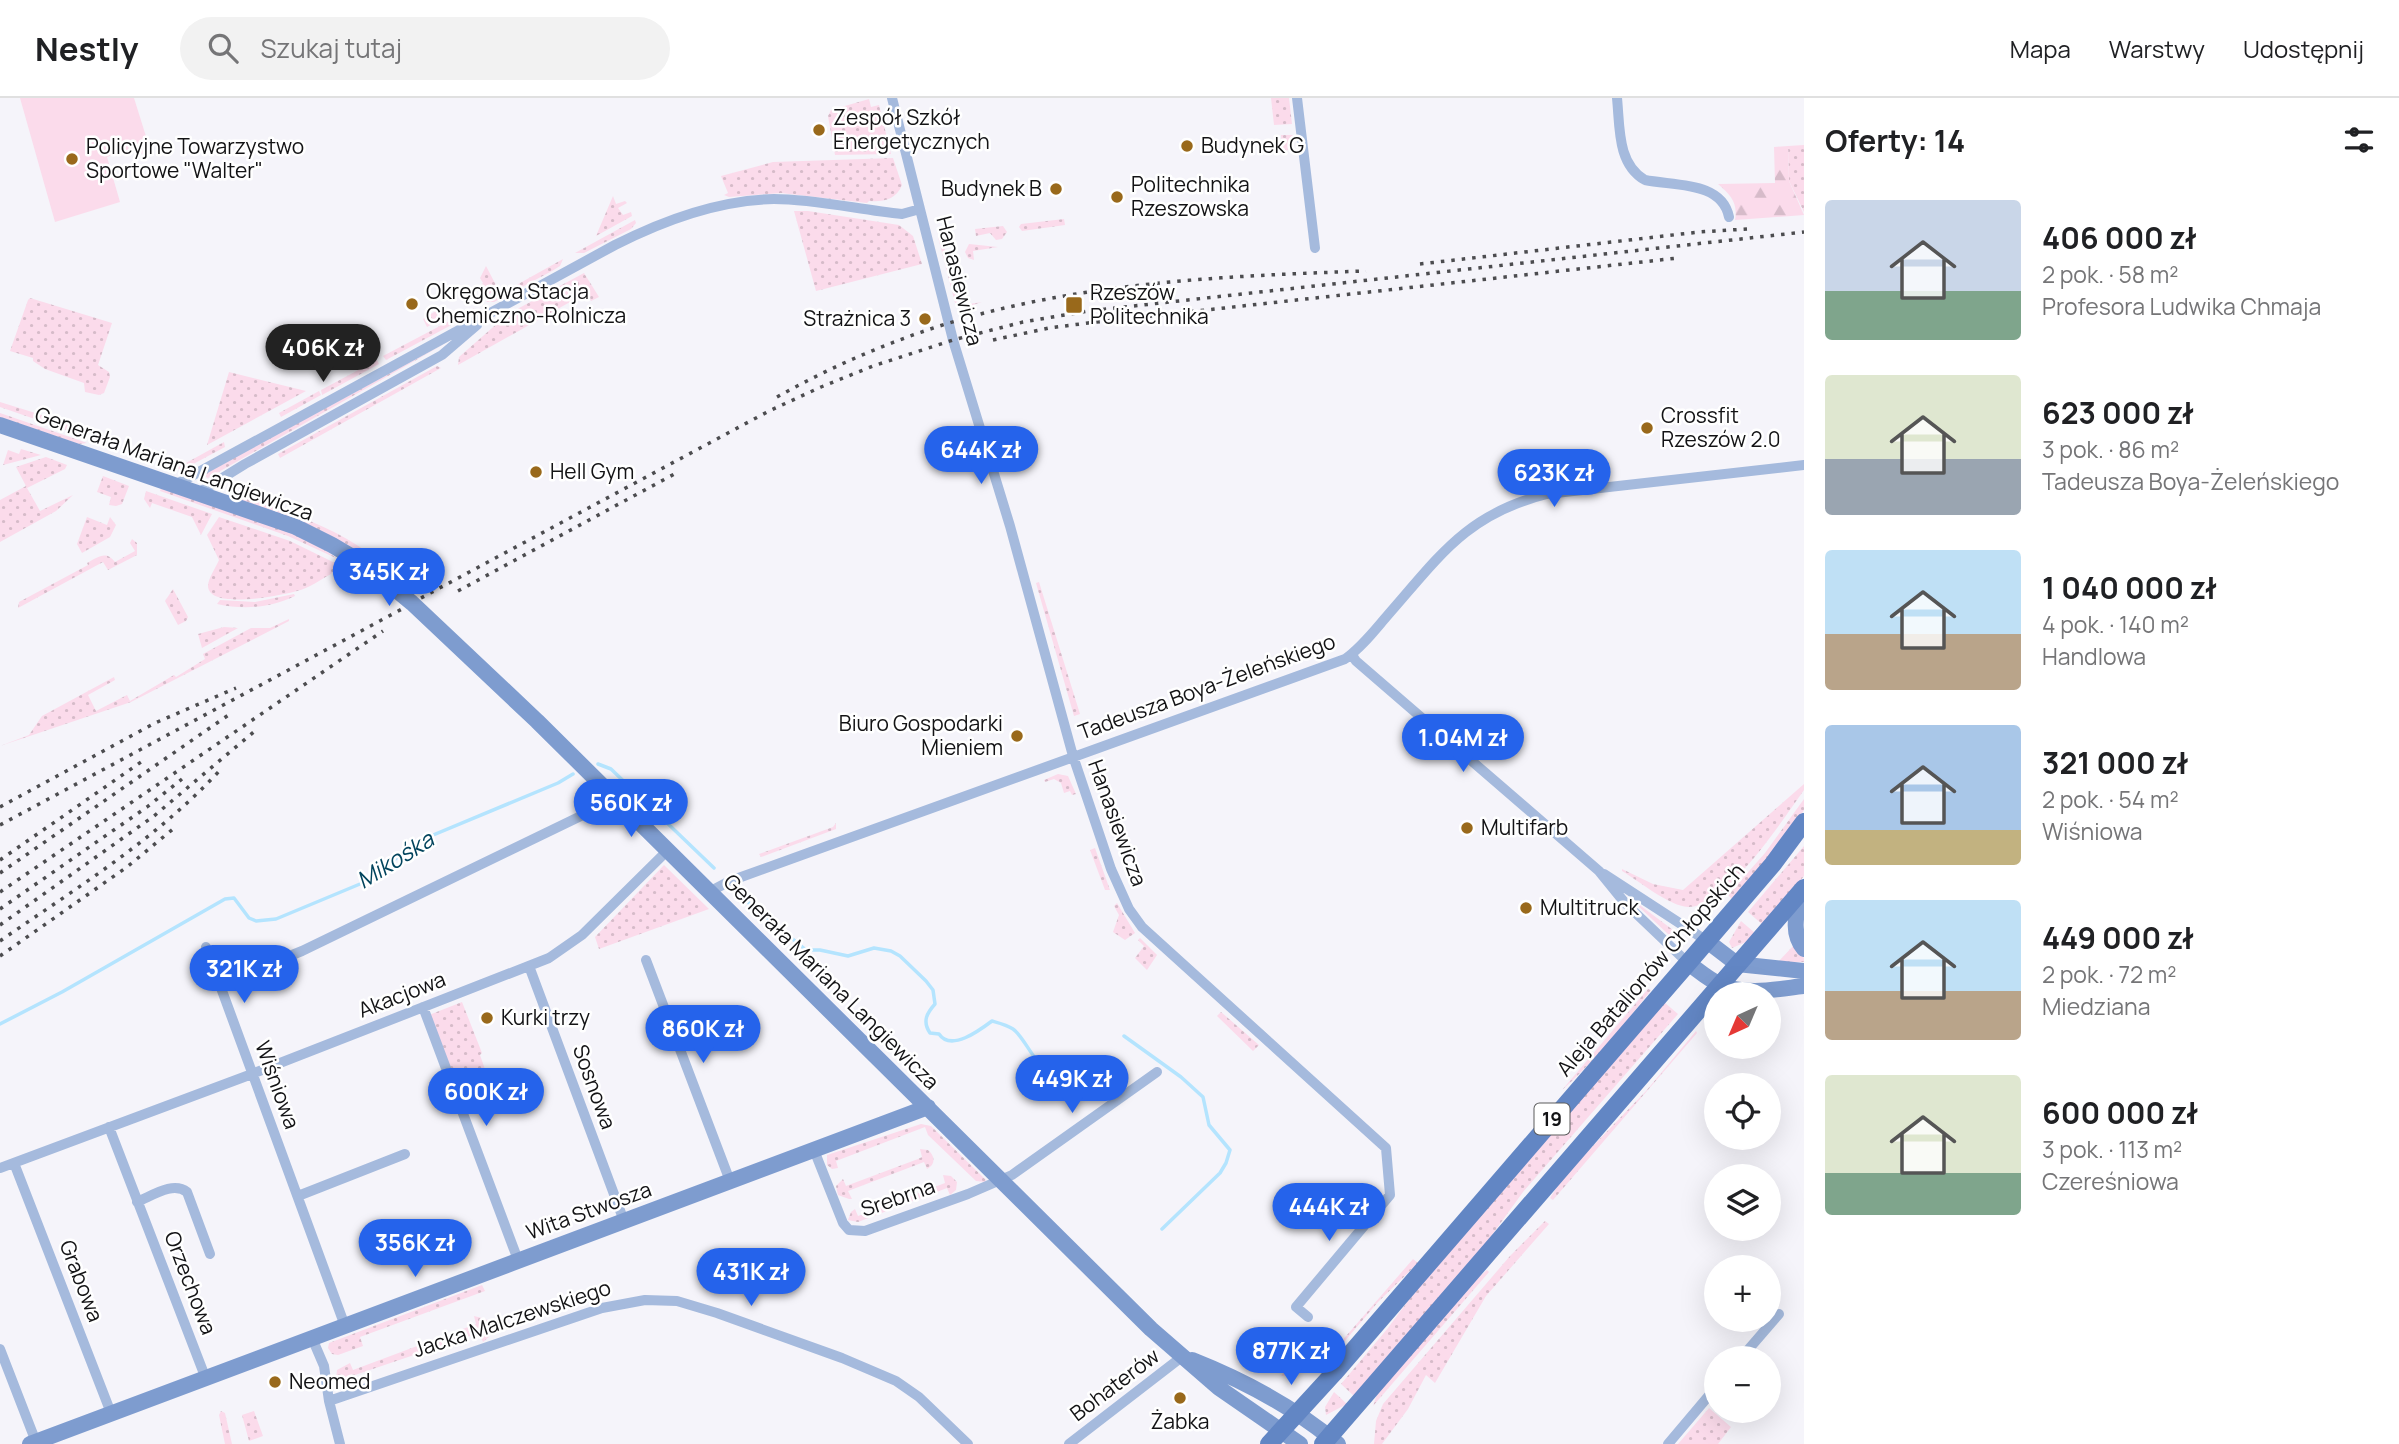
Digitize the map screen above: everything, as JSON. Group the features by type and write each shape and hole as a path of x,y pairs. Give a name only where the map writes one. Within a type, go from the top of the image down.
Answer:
{"main road":[{"name":"Aleja Batalionów Chłopskich","path":"1282,1430 1707,941 1773,864 1804,822"},
{"name":"19","path":"1722,982 1802,890"},
{"name":"19","path":"1330,1441 1704,1004"},
{"name":"19","path":"1269,1444 1282,1430"}],"street":[{"name":"Hanasiewicza","path":"892,98 953,340 1010,526 1073,756 1111,869 1129,909 1142,927 1386,1148 1390,1195 1296,1307 1308,1317"},
{"path":"1297,98 1315,248"},
{"path":"1617,98 1626,160 1636,175 1645,180 1712,192 1727,207 1729,217"},
{"path":"175,485 644,230 676,217 742,202 775,199 902,214 920,209"},
{"path":"198,493 245,464 442,355 488,315"},
{"name":"Generała Mariana Langiewicza","path":"0,425 296,527 366,565 463,649 1151,1329 1219,1388 1300,1444"},
{"name":"Tadeusza Boya-Żeleńskiego","path":"709,892 730,881 1336,663 1352,654 1455,540 1474,524 1509,505 1547,494 1804,465"},
{"path":"1352,654 1356,661 1598,871 1707,941 1737,964 1763,969 1804,971"},
{"path":"220,984 302,951 616,799"},
{"name":"Akacjowa","path":"0,1168 550,958 571,945 668,850"},
{"path":"1598,871 1625,903 1688,963 1716,982"},
{"path":"1802,890 1796,917 1796,934 1804,949"},
{"name":"Wiśniowa","path":"206,947 345,1326"},
{"path":"646,960 730,1181"},
{"name":"Sosnowa","path":"529,966 624,1221"},
{"path":"1782,988 1804,986"},
{"path":"423,1007 519,1260"},
{"path":"1001,1181 1157,1072"},
{"name":"Wita Stwosza","path":"33,1443 928,1107"},
{"name":"Orzechowa","path":"108,1128 206,1379"},
{"name":"Srebrna","path":"814,1150 843,1223 849,1230 857,1232 1001,1181"},
{"path":"298,1196 405,1154"},
{"name":"Grabowa","path":"14,1163 111,1413"},
{"name":"Orzechowa","path":"137,1202 174,1186 181,1187 187,1192 210,1254"},
{"name":"Jacka Malczewskiego","path":"329,1401 500,1341 618,1304 645,1300 677,1301 842,1358 897,1381 919,1397 968,1444"},
{"path":"1751,1346 1763,1332"},
{"path":"312,1338 324,1366 329,1401 340,1444"},
{"path":"0,1349 33,1443"},
{"name":"Generała Mariana Langiewicza","path":"1183,1356 1298,1412 1330,1441"},
{"name":"Bohaterów","path":"1069,1444 1183,1356"},
{"path":"1668,1444 1704,1401"}],"green space":[{"name":"Policyjne Towarzystwo Sportowe \"Walter\"","path":"20,98 134,98 149,146 144,154 135,153 133,148 107,157 120,202 55,222"},
{"path":"1271,98 1289,98 1292,124 1274,125"},
{"path":"869,99 871,107 879,105 891,154 835,155 828,116 831,110"},
{"path":"1281,135 1293,135 1294,148 1282,152"},
{"path":"1804,145 1804,212 1789,181 1788,146"},
{"path":"1788,146 1789,181 1804,215 1735,220 1732,200 1718,184 1775,183 1774,147"},
{"path":"893,158 902,185 893,197 884,200 867,203 781,193 729,197 724,195 728,193 721,176 773,162"},
{"path":"613,196 616,204 625,201 627,203 618,208 623,215 631,212 632,216 596,236"},
{"path":"794,211 899,225 913,236 922,264 816,291"},
{"path":"1064,219 1065,225 1022,231 1019,227 1021,224"},
{"path":"635,220 636,223 631,229 584,253 575,253"},
{"path":"1003,226 1007,232 1002,239 996,240 990,233 976,236 975,229"},
{"path":"951,232 953,240 943,242 957,298 966,299 969,304 982,302 963,308 961,302 955,303 938,237"},
{"path":"969,244 998,247 973,251 974,260 968,258 965,252"},
{"path":"563,259 560,266 552,271 494,302 486,302"},
{"path":"486,266 498,289 489,294 481,285 483,283 480,278"},
{"path":"584,273 599,297 591,301 586,293 458,365 459,357 508,314"},
{"path":"30,298 112,323 98,365 109,372 110,377 104,393 99,395 85,392 84,383 45,369 33,361 33,358 10,351"},
{"path":"442,307 447,316 427,327 423,319"},
{"path":"474,308 472,314 386,360 383,356"},
{"path":"448,342 208,478 201,475"},
{"path":"377,360 379,364 322,395 321,390"},
{"path":"437,366 441,368 280,458 278,454"},
{"path":"229,372 306,391 207,445"},
{"path":"319,391 321,395 281,417 279,413"},
{"path":"0,402 90,430 87,437 0,407"},
{"path":"0,413 87,443 79,444 0,417"},
{"path":"224,442 225,447 182,470 177,468"},
{"path":"21,449 41,455 3,465 8,450 19,454"},
{"path":"46,457 67,465 65,469 27,488 40,511 73,495 56,511 0,542 0,500 26,486 16,467"},
{"path":"103,476 129,486 122,504 109,505 111,497 97,492"},
{"path":"161,488 290,532 316,544 338,559 288,536 160,491"},
{"path":"146,491 212,514 201,535 192,517 152,503 150,508 144,499"},
{"path":"231,492 319,525 369,553 363,553 297,519 229,496"},
{"path":"87,517 107,525 110,517 116,525 110,537 82,553 77,544"},
{"path":"219,517 290,541 335,563 335,569 310,586 289,593 262,598 232,599 211,593 208,585 219,560 207,535"},
{"path":"132,539 137,543 137,555 108,570 103,562 18,608 19,602 98,557 105,555 115,562 135,551 130,543"},
{"path":"1039,582 1080,714 1074,716 1036,583"},
{"path":"173,589 188,617 178,625 165,601"},
{"path":"294,594 295,596 286,600 257,607 217,604 220,600 255,602"},
{"path":"289,619 131,702 0,746 29,735 42,716 114,677 115,680 88,695 96,711 127,695 130,701 174,675 176,677 205,659 203,654 251,628 270,628"},
{"path":"224,627 238,628 202,648 198,634"},
{"path":"1058,774 1068,776 1076,794 1072,795 1070,791 1064,793 1061,783 1054,779 1045,782 1044,780"},
{"path":"1804,784 1804,790 1752,860 1719,893 1703,903 1680,906 1622,871 1653,884 1683,890"},
{"path":"1804,799 1804,810 1793,827 1733,900 1728,895 1765,853"},
{"path":"836,823 836,829 761,857 759,854 833,827"},
{"path":"1804,846 1804,876 1763,925 1748,912"},
{"path":"1095,848 1110,890 1105,890 1090,850"},
{"path":"664,865 709,909 599,949 595,937"},
{"path":"1117,903 1135,933 1125,940 1113,932 1119,915 1114,906"},
{"path":"1637,905 1673,930 1669,935"},
{"path":"1741,921 1755,933 1746,942 1732,948 1729,942"},
{"path":"1140,938 1157,955 1147,970 1135,958 1144,946 1138,940"},
{"path":"1795,944 1804,962 1778,962"},
{"path":"1648,989 1651,990 1609,1042 1562,1090"},
{"path":"462,1002 482,1053 480,1055 487,1075 456,1085 429,1015"},
{"path":"1664,1002 1678,1014 1523,1192 1484,1246 1354,1396 1341,1384 1388,1328 1433,1267"},
{"path":"1221,1012 1259,1045 1253,1051 1217,1016"},
{"path":"1696,1031 1697,1033 1553,1200 1550,1198 1564,1176 1646,1091"},
{"path":"921,1124 931,1126 986,1180 985,1182 976,1181 928,1135 925,1127 836,1161 838,1168 832,1169 827,1165 827,1155"},
{"path":"920,1149 928,1150 933,1157 932,1165 927,1169 924,1162 848,1191 852,1199 838,1195 836,1186 843,1179 846,1186 918,1159 922,1157"},
{"path":"943,1175 951,1176 957,1182 956,1190 950,1195 947,1188 858,1222 848,1220 855,1209 858,1216 945,1183"},
{"path":"1545,1221 1549,1224 1486,1296 1435,1383 1426,1375 1408,1409 1382,1444 1374,1444 1376,1421 1383,1404 1510,1256"},
{"path":"1413,1259 1418,1263 1378,1302 1322,1368 1320,1366"},
{"path":"1487,1270 1489,1272 1373,1406 1377,1394 1469,1286"},
{"path":"482,1285 485,1291 360,1337 363,1346 338,1355 332,1354 328,1348 329,1343"},
{"path":"474,1316 486,1319 492,1328 489,1337 483,1342 479,1333 355,1375 357,1383 342,1385 336,1379 337,1370 350,1363 353,1370 476,1324"},
{"path":"1298,1337 1314,1364 1298,1374 1281,1376 1294,1359"},
{"path":"1334,1392 1347,1404 1326,1415 1325,1407"},
{"path":"221,1411 225,1413 232,1444 225,1444 219,1415"},
{"path":"254,1411 263,1436 249,1441 242,1415"},
{"path":"1704,1414 1704,1423 1726,1423 1731,1427 1718,1444 1678,1444"}],"waterway":[{"name":"Mikośka","path":"598,764 611,769 714,868"},
{"name":"Mikośka","path":"0,1024 62,992 225,899 234,898 249,918 256,921 276,919 372,879 414,843 558,783 573,774"},
{"name":"Mikośka","path":"744,899 806,950 848,956 874,948 891,951 900,956 933,990 935,1004 926,1021 930,1033 939,1034 951,1041 958,1040 992,1021 1013,1029 1045,1068 1053,1069 1065,1063"},
{"name":"Mikośka","path":"1124,1036 1181,1077 1203,1097 1209,1125 1230,1150 1220,1173 1162,1229"}],"railway":[{"path":"1420,264 1699,232 1747,229"},
{"path":"421,598 769,411 873,366 953,340 1023,322 1088,311 1804,232"},
{"path":"993,340 1088,323 1678,258"},
{"path":"777,397 834,367 894,342 955,321 1018,305 1148,284 1366,271"},
{"path":"458,591 678,472"},
{"path":"0,825 402,609"},
{"path":"0,892 383,631"},
{"path":"0,807 155,723 236,688"},
{"path":"0,873 230,714"},
{"path":"0,925 154,816 256,730"},
{"path":"0,860 144,760"},
{"path":"0,941 144,839 222,768"},
{"path":"0,909 147,807 182,779"},
{"path":"0,956 127,867 173,829"}],"place":[{"name":"Zespół Szkół Energetycznych","path":"819,130"},
{"name":"Budynek G","path":"1187,146"},
{"name":"Policyjne Towarzystwo Sportowe \"Walter\"","path":"72,159"},
{"name":"Budynek B","path":"1056,189"},
{"name":"Politechnika Rzeszowska","path":"1117,197"},
{"name":"Okręgowa Stacja Chemiczno-Rolnicza","path":"412,304"},
{"name":"Rzeszów Politechnika","path":"1074,305"},
{"name":"Strażnica 3","path":"925,319"},
{"name":"Crossfit Rzeszów 2.0","path":"1647,428"},
{"name":"Hell Gym","path":"536,472"},
{"name":"Biuro Gospodarki Mieniem","path":"1017,736"},
{"name":"Multifarb","path":"1467,828"},
{"name":"Multitruck","path":"1526,908"},
{"name":"Kurki trzy","path":"487,1018"},
{"name":"Neomed","path":"275,1382"},
{"name":"Żabka","path":"1180,1398"}]}
